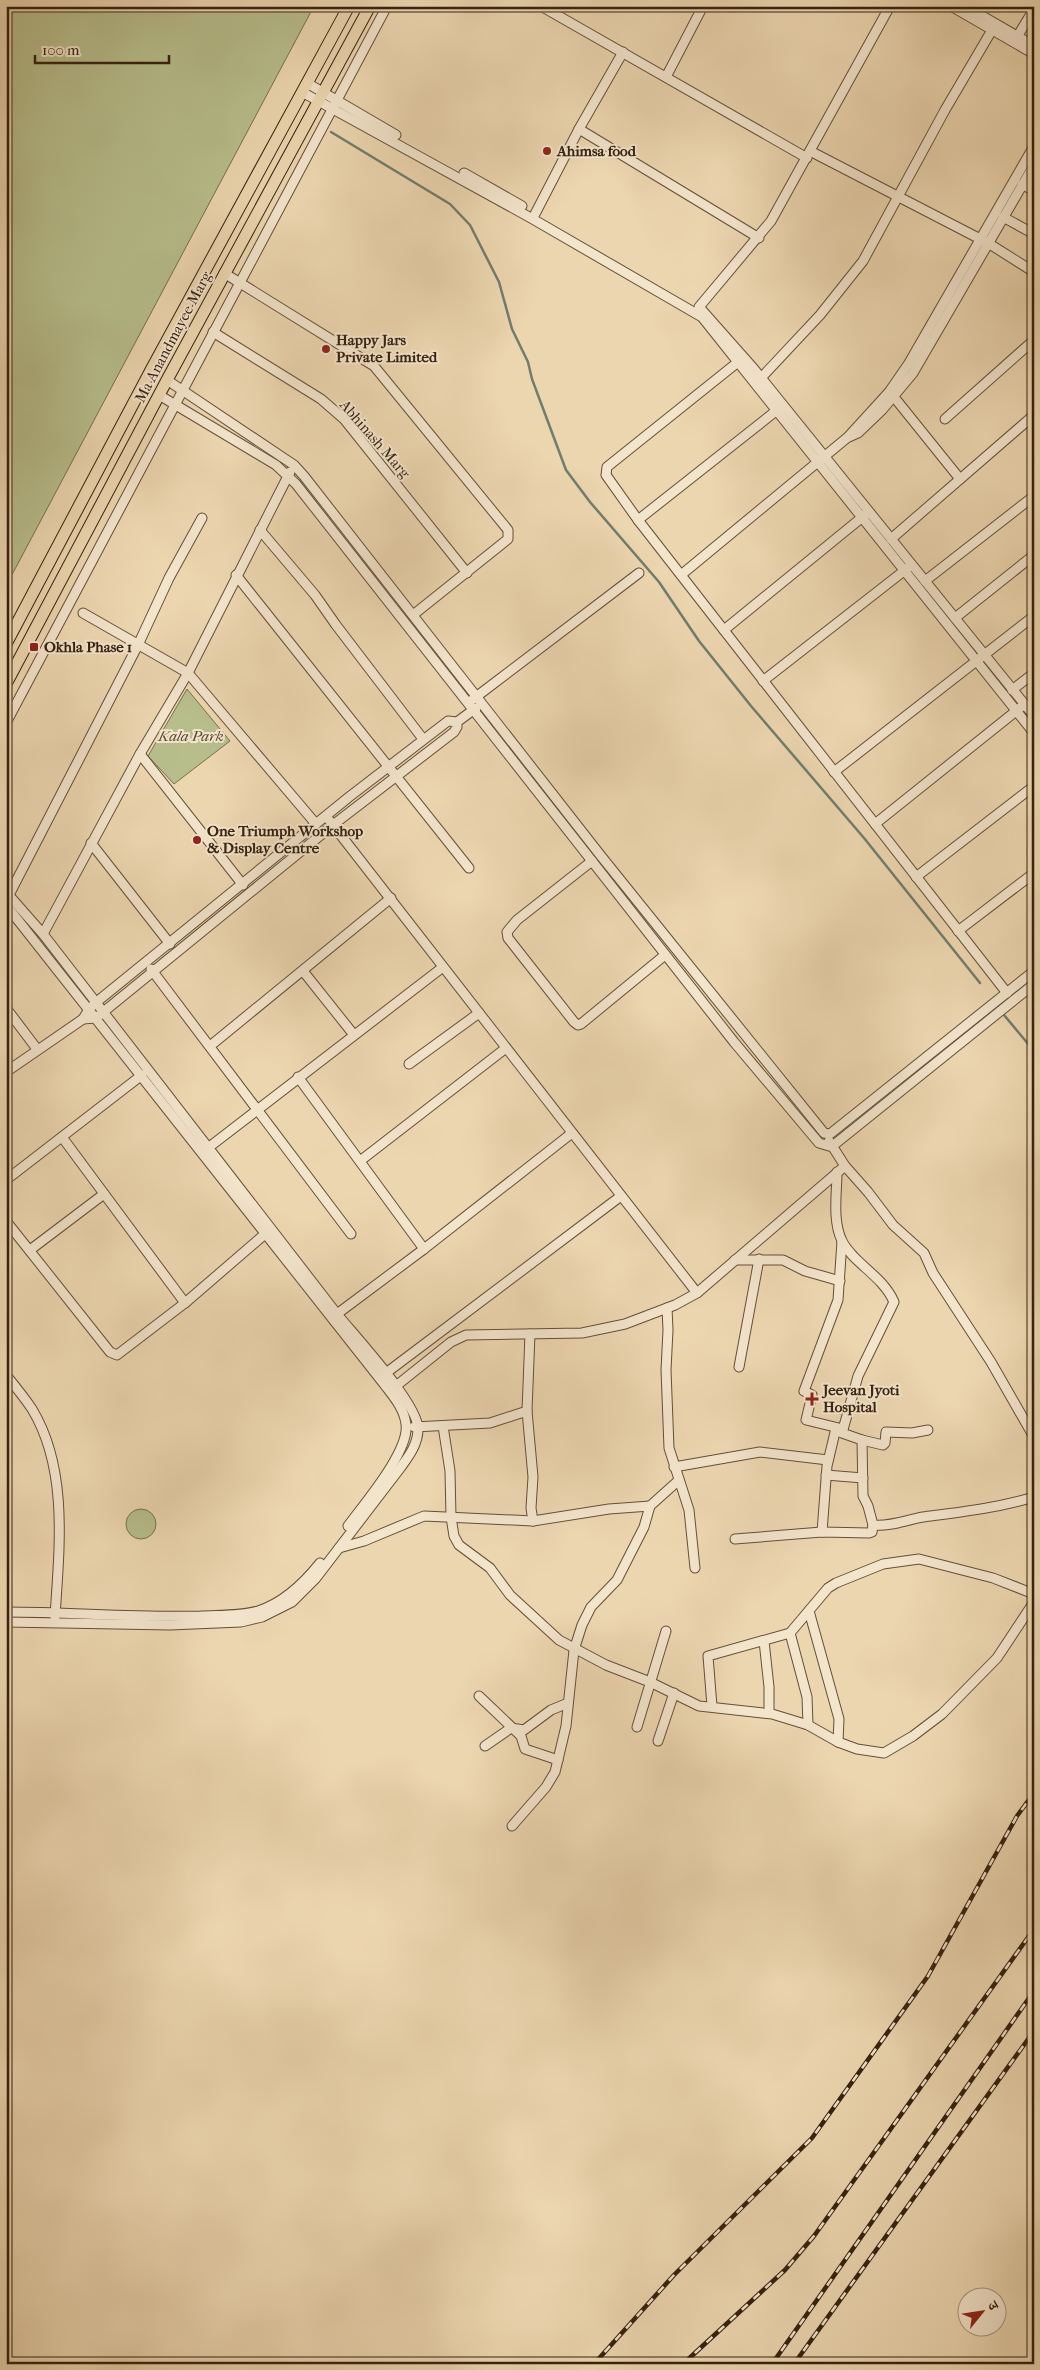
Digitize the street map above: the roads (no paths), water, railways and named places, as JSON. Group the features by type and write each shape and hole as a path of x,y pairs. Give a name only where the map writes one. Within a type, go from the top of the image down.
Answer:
{"main road":[{"name":"Ma Anandmayee Marg","path":"6,644 151,370 349,6"},
{"name":"Ma Anandmayee Marg","path":"6,684 224,273 370,6"}],"street":[{"path":"6,722 387,6"},
{"path":"541,6 808,154 988,243 1034,272"},
{"path":"666,77 703,6"},
{"path":"699,307 759,238 771,221 890,6"},
{"path":"951,6 1034,54"},
{"path":"965,6 1034,46"},
{"path":"1018,37 1034,9"},
{"path":"762,378 820,315 862,261 992,30"},
{"path":"535,214 579,129 624,52"},
{"path":"304,87 400,138 699,307 780,408 818,463 891,539 908,568 925,581 955,618 982,658 1012,690 1034,733"},
{"path":"336,103 692,309 702,317 762,378 780,408 825,457 865,514 908,568 1020,707 1034,716"},
{"path":"579,129 759,238"},
{"path":"681,575 848,437 896,382 1034,146"},
{"path":"848,437 858,433 894,397 913,373 1034,165"},
{"path":"1022,184 1034,191"},
{"path":"1003,217 1034,234"},
{"path":"224,273 374,366 508,530 508,539 413,615"},
{"name":"Abhinash Marg","path":"213,332 321,400 344,419 467,573"},
{"path":"945,419 1034,340"},
{"path":"742,359 607,467 606,475 638,520 1006,993"},
{"path":"167,380 294,465 832,1145 841,1169 836,1208 842,1241 840,1282 838,1300 804,1391 812,1395 806,1419 840,1429 843,1434 883,1445 886,1432 928,1430"},
{"path":"159,395 276,465 288,476 665,955 812,1137 824,1145 832,1145 1034,984"},
{"path":"894,397 960,479"},
{"path":"638,520 780,408"},
{"path":"891,539 1034,415"},
{"path":"43,934 140,754 188,673 236,575 294,465"},
{"path":"925,581 1034,496"},
{"path":"724,630 865,514"},
{"path":"92,1006 43,934 8,893 138,645 169,578 202,518"},
{"path":"260,530 315,594 336,625 423,739"},
{"path":"955,618 1034,555"},
{"path":"763,681 908,568"},
{"path":"6,1072 83,1019 99,1015 154,972 333,825 454,732 457,722 470,707 639,573"},
{"path":"236,575 469,868"},
{"path":"83,613 188,673 316,824"},
{"path":"834,772 1034,616"},
{"path":"1012,690 1034,673"},
{"path":"875,824 1020,707"},
{"path":"83,1019 92,1006 326,816 448,721 457,722"},
{"path":"140,754 243,885"},
{"path":"916,877 1034,786"},
{"path":"326,816 696,1293"},
{"path":"91,843 170,944"},
{"path":"592,861 517,920 507,932 508,938 578,1025 665,955"},
{"path":"958,931 1034,873"},
{"path":"210,1046 391,898"},
{"path":"6,905 92,1006 334,1316 392,1389 412,1410 418,1428 412,1451 316,1578 293,1596 258,1611 244,1614 173,1617 6,1612"},
{"path":"146,963 351,1234"},
{"path":"205,1150 256,1108 443,967"},
{"path":"303,971 354,1035"},
{"path":"824,1133 830,1134 1034,971"},
{"path":"6,1008 37,1049"},
{"path":"409,1064 479,1013"},
{"path":"6,1622 170,1625 242,1622 262,1617 281,1609 317,1567 386,1474 395,1460 407,1427 404,1413 386,1373 334,1316 266,1234 205,1150 142,1076 99,1015"},
{"path":"360,1161 506,1048"},
{"path":"6,1180 142,1076"},
{"path":"298,1077 424,1249"},
{"path":"334,1316 424,1249 572,1133"},
{"path":"62,1137 185,1303"},
{"path":"392,1389 459,1337 506,1333 582,1333 625,1324 666,1308 696,1293 841,1169"},
{"path":"841,1169 868,1192 896,1228 924,1253 933,1273 991,1362 1034,1437"},
{"path":"30,1250 104,1194"},
{"path":"386,1373 621,1196"},
{"path":"6,1221 114,1354 121,1354 185,1303 266,1234"},
{"path":"822,1532 828,1460 858,1376 894,1302 874,1273 842,1241"},
{"path":"739,1368 759,1259"},
{"path":"736,1260 783,1260 806,1271 840,1282"},
{"path":"666,1308 668,1330 666,1384 669,1448 689,1510 695,1568"},
{"path":"530,1334 527,1411 533,1477 531,1508 533,1521"},
{"path":"6,1375 32,1409 48,1446 51,1461 58,1511 59,1551 55,1622"},
{"path":"407,1427 418,1428 490,1423 527,1411"},
{"path":"443,1426 450,1471 451,1518 454,1536 460,1545 490,1568 510,1595 545,1628 574,1650 629,1675 650,1682 699,1706 768,1713 808,1725 838,1742 862,1751 884,1753 932,1722 997,1658 1034,1602"},
{"path":"735,1539 822,1532 872,1532 873,1525 868,1506 863,1498 862,1440"},
{"path":"674,1467 760,1452 828,1460"},
{"path":"826,1475 863,1478"},
{"path":"512,1826 551,1780 558,1760 568,1703 574,1650 582,1625 591,1607 616,1580 644,1527 650,1506 679,1480"},
{"path":"873,1525 998,1508 1034,1497"},
{"path":"338,1548 364,1541 417,1517 424,1516 533,1521 610,1509 650,1506"},
{"path":"712,1706 707,1657 790,1633 822,1594 836,1583 874,1567 911,1559 993,1578 1034,1594"},
{"path":"809,1611 839,1719 838,1742"},
{"path":"637,1728 666,1631"},
{"path":"790,1633 805,1687 808,1725"},
{"path":"764,1642 769,1686 768,1713"},
{"path":"658,1742 674,1693"},
{"path":"479,1696 514,1728 523,1739 525,1749 558,1760"},
{"path":"485,1746 510,1728 524,1730 555,1707 568,1703"}],"waterway":[{"path":"331,132 450,204 470,225 499,282 512,329 528,362 532,379 566,470 590,502 659,582 699,641 751,706 864,838 980,983"},
{"path":"1004,1015 1034,1051"}],"railway":[{"path":"594,2364 674,2275 812,2138 928,1976 1017,1816 1034,1793"},
{"path":"683,2364 785,2270 814,2236 1034,1929"},
{"path":"772,2364 1034,1991"},
{"path":"794,2364 1034,2031"}],"place":[{"name":"Ahimsa food","path":"547,151"},
{"name":"Happy Jars Private Limited","path":"326,349"},
{"name":"Okhla Phase 1","path":"34,647"},
{"name":"One Triumph Workshop & Display Centre","path":"197,840"},
{"name":"Jeevan Jyoti Hospital","path":"812,1399"}],"park label":[{"name":"Kala Park","path":"191,736"}]}
